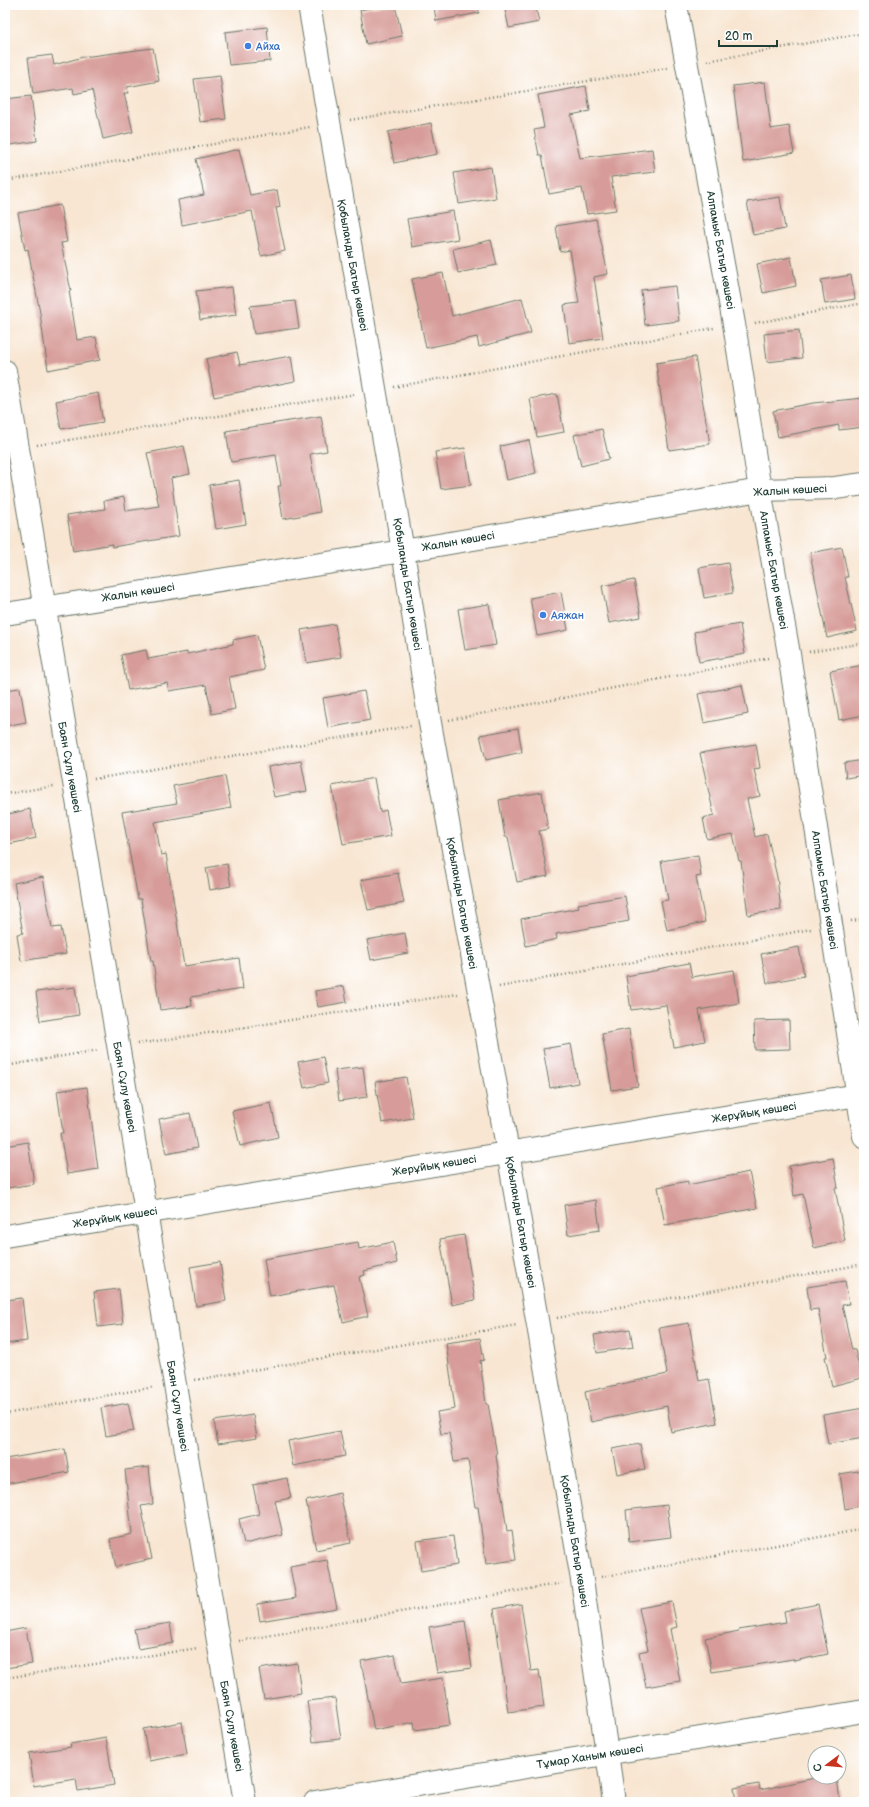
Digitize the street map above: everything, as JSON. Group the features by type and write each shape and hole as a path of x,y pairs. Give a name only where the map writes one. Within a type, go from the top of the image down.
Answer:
{"street":[{"name":"Қобыланды Батыр көшесі","path":"309,5 328,124 403,551 430,723 538,1321 582,1580 614,1802"},
{"name":"Алпамыс Батыр көшесі","path":"676,5 734,324 760,490 789,654 831,925 860,1094 864,1136"},
{"name":"Баян Сұлу көшесі","path":"5,371 245,1802"},
{"name":"Жалын көшесі","path":"5,614 44,606 403,551 760,490 827,488 864,484"},
{"name":"Жерұйық көшесі","path":"5,1236 860,1094"},
{"name":"Тұмар Ханым көшесі","path":"315,1802 864,1711"}],"path":[{"path":"5,181 328,124 687,65 864,33"},
{"path":"18,448 376,391 734,324 753,323 864,303"},
{"path":"5,794 430,723 789,654 864,643"},
{"path":"5,1066 478,991 864,918"},
{"path":"5,1414 864,1264"},
{"path":"5,1678 218,1645 864,1529"}],"building":[{"path":"386,5 395,5 402,36 366,44 360,10"},
{"path":"434,5 478,5 479,13 436,21"},
{"path":"504,5 535,5 539,22 509,28"},
{"name":"Айха","path":"267,27 270,61 229,65 225,32"},
{"path":"153,48 159,81 127,87 128,93 124,93 133,132 103,139 92,90 74,94 73,88 33,94 28,58 52,55 54,65 83,57"},
{"path":"220,76 226,119 200,122 194,79"},
{"path":"765,82 771,129 789,126 794,153 743,162 733,86"},
{"path":"586,86 590,111 571,115 580,158 652,149 655,172 611,177 616,210 587,214 582,188 549,194 542,155 539,155 534,130 544,128 538,95"},
{"path":"31,96 37,141 10,145 5,99"},
{"path":"431,123 437,154 394,163 388,132"},
{"path":"239,149 250,195 277,190 280,207 276,208 285,251 261,256 252,211 182,225 178,200 204,195 196,159"},
{"path":"491,167 496,198 459,204 454,173"},
{"path":"780,197 785,229 753,235 747,202"},
{"path":"60,205 67,242 61,243 71,291 69,291 77,340 96,337 100,360 48,370 40,313 28,249 25,250 18,213"},
{"path":"453,211 458,239 412,247 407,219"},
{"path":"596,219 608,274 594,277 603,338 569,343 564,305 579,303 570,250 560,252 556,226"},
{"path":"491,240 497,265 458,273 453,249"},
{"path":"791,257 796,286 763,293 757,264"},
{"path":"443,273 452,316 522,298 531,333 479,347 477,337 426,348 412,279"},
{"path":"851,275 855,299 825,304 821,280"},
{"path":"675,286 679,321 645,325 641,290"},
{"path":"232,287 236,315 200,320 196,291"},
{"path":"295,301 299,328 254,334 250,306"},
{"path":"799,330 802,358 767,362 764,334"},
{"path":"237,352 240,365 291,356 295,381 214,397 206,359"},
{"path":"695,357 710,444 669,450 656,363"},
{"path":"98,393 103,422 61,429 56,401"},
{"path":"557,394 564,432 537,437 530,399"},
{"path":"864,398 864,427 839,430 839,425 778,437 773,411 813,403"},
{"path":"321,416 327,451 310,454 320,512 283,519 278,486 281,486 276,455 231,462 226,431"},
{"path":"602,429 609,459 581,466 574,435"},
{"path":"529,440 536,473 507,480 500,446"},
{"path":"184,446 190,474 171,478 179,536 112,547 112,544 73,551 67,515 105,509 104,501 124,497 126,511 159,506 147,453"},
{"path":"465,448 471,485 441,489 435,452"},
{"path":"239,480 246,524 216,529 209,485"},
{"path":"842,547 848,577 845,577 857,631 827,638 810,553"},
{"path":"728,563 733,593 704,598 699,568"},
{"path":"634,580 641,617 609,623 602,586"},
{"path":"561,592 568,630 537,636 530,598"},
{"path":"489,604 496,645 465,650 458,609"},
{"path":"335,624 341,657 307,663 301,630"},
{"path":"740,624 745,654 699,662 694,632"},
{"path":"257,635 264,670 229,677 235,709 212,714 206,685 169,691 167,683 128,690 121,655 146,650 148,659 187,652 187,654 233,644 233,640"},
{"path":"864,665 864,715 839,720 830,671"},
{"path":"742,685 748,714 704,723 698,694"},
{"path":"20,688 26,722 5,726 5,690"},
{"path":"364,691 370,720 328,728 323,698"},
{"path":"518,728 522,752 486,760 480,735"},
{"path":"756,744 760,768 754,769 760,796 747,799 755,837 767,834 777,877 781,910 748,915 741,861 739,861 733,834 707,839 703,818 714,815 700,753"},
{"path":"864,760 864,775 846,778 844,763"},
{"path":"301,761 307,791 274,797 268,767"},
{"path":"225,776 231,808 155,822 161,855 166,854 184,966 239,958 243,989 191,997 192,1006 160,1010 153,961 151,961 141,899 138,899 122,812 177,803 173,786"},
{"path":"374,778 380,812 386,810 391,836 343,844 332,786"},
{"path":"542,792 548,829 539,831 548,876 517,882 508,837 505,837 499,800"},
{"path":"30,809 36,838 5,845 5,815"},
{"path":"698,855 701,876 696,877 705,922 667,930 661,901 668,900 661,861"},
{"path":"227,864 231,886 210,890 206,868"},
{"path":"398,873 404,903 368,910 361,880"},
{"path":"43,877 52,928 61,927 66,954 21,961 17,934 23,933 14,883"},
{"path":"625,896 629,921 556,934 557,939 526,946 521,919 579,908 578,904"},
{"path":"405,933 408,953 371,960 367,940"},
{"path":"799,947 804,976 767,983 761,954"},
{"path":"689,963 692,977 734,970 739,1003 699,1010 705,1041 674,1047 666,1005 631,1010 626,976"},
{"path":"344,986 347,1002 318,1007 315,991"},
{"path":"75,987 79,1015 40,1021 36,992"},
{"path":"789,1020 790,1049 755,1050 754,1021"},
{"path":"629,1029 638,1086 612,1090 602,1034"},
{"path":"571,1044 578,1083 550,1088 543,1049"},
{"path":"323,1057 328,1083 304,1088 298,1062"},
{"path":"363,1067 367,1097 339,1101 335,1070"},
{"path":"406,1077 413,1118 382,1123 375,1082"},
{"path":"87,1087 98,1169 67,1174 60,1133 63,1133 57,1091"},
{"path":"271,1103 278,1137 240,1146 232,1111"},
{"path":"190,1113 197,1148 166,1154 159,1119"},
{"path":"28,1142 34,1184 7,1188 5,1146"},
{"path":"833,1158 838,1188 835,1188 845,1241 814,1248 803,1194 794,1196 789,1166"},
{"path":"749,1172 757,1208 665,1225 658,1187 688,1181 688,1185"},
{"path":"596,1200 600,1230 568,1235 564,1205"},
{"path":"464,1235 475,1300 452,1305 440,1239"},
{"path":"358,1242 359,1249 393,1242 397,1263 364,1271 365,1275 359,1277 368,1316 343,1322 334,1285 270,1296 264,1259"},
{"path":"220,1262 226,1301 196,1306 190,1267"},
{"path":"845,1281 849,1304 842,1305 852,1350 855,1350 862,1378 832,1386 825,1357 827,1357 818,1309 810,1310 807,1287"},
{"path":"119,1289 123,1324 98,1327 94,1292"},
{"path":"22,1298 27,1341 5,1344 5,1300"},
{"path":"689,1323 699,1381 709,1379 717,1423 671,1432 667,1406 591,1422 585,1392 667,1374 659,1328"},
{"path":"630,1329 633,1347 597,1353 594,1335"},
{"path":"480,1338 484,1360 480,1361 486,1404 488,1404 497,1455 507,1531 512,1530 516,1560 486,1564 478,1507 475,1507 468,1460 454,1462 449,1433 441,1434 437,1412 455,1409 446,1343"},
{"path":"128,1403 134,1431 106,1436 101,1408"},
{"path":"864,1408 864,1438 828,1444 823,1415"},
{"path":"253,1415 257,1438 218,1444 214,1421"},
{"path":"340,1431 345,1456 293,1466 288,1441"},
{"path":"640,1444 645,1469 617,1474 612,1449"},
{"path":"65,1449 69,1472 5,1484 5,1459"},
{"path":"149,1467 153,1504 141,1506 152,1559 116,1567 110,1539 132,1534 125,1470"},
{"path":"864,1470 864,1505 845,1509 840,1474"},
{"path":"287,1478 291,1498 275,1501 283,1535 244,1544 239,1519 259,1514 253,1485"},
{"path":"340,1493 351,1543 316,1550 306,1501"},
{"path":"667,1505 671,1537 629,1542 626,1510"},
{"path":"453,1536 457,1565 421,1571 417,1541"},
{"path":"327,1560 337,1608 260,1621 257,1604 296,1598 290,1567"},
{"path":"672,1602 677,1627 670,1629 680,1681 646,1687 639,1652 648,1650 639,1608"},
{"path":"521,1604 531,1671 539,1670 544,1707 508,1712 494,1609"},
{"path":"818,1604 828,1654 794,1661 793,1659 712,1672 705,1638 739,1630 786,1622 784,1611"},
{"path":"465,1621 472,1668 437,1673 429,1627"},
{"path":"170,1623 173,1643 138,1649 134,1629"},
{"path":"26,1628 32,1664 5,1668 5,1632"},
{"path":"395,1655 401,1684 443,1678 450,1725 415,1730 414,1722 374,1730 361,1661"},
{"path":"297,1663 301,1693 264,1699 259,1669"},
{"path":"335,1698 341,1739 313,1742 307,1701"},
{"path":"182,1722 187,1754 149,1761 143,1729"},
{"path":"106,1738 114,1785 78,1791 76,1779 34,1786 29,1753 71,1747 70,1744"},
{"path":"807,1780 807,1785 838,1785 840,1802 736,1802 734,1788 759,1784 760,1790"}],"place":[{"name":"Айха","path":"248,46"},
{"name":"Аяжан","path":"543,615"}]}
